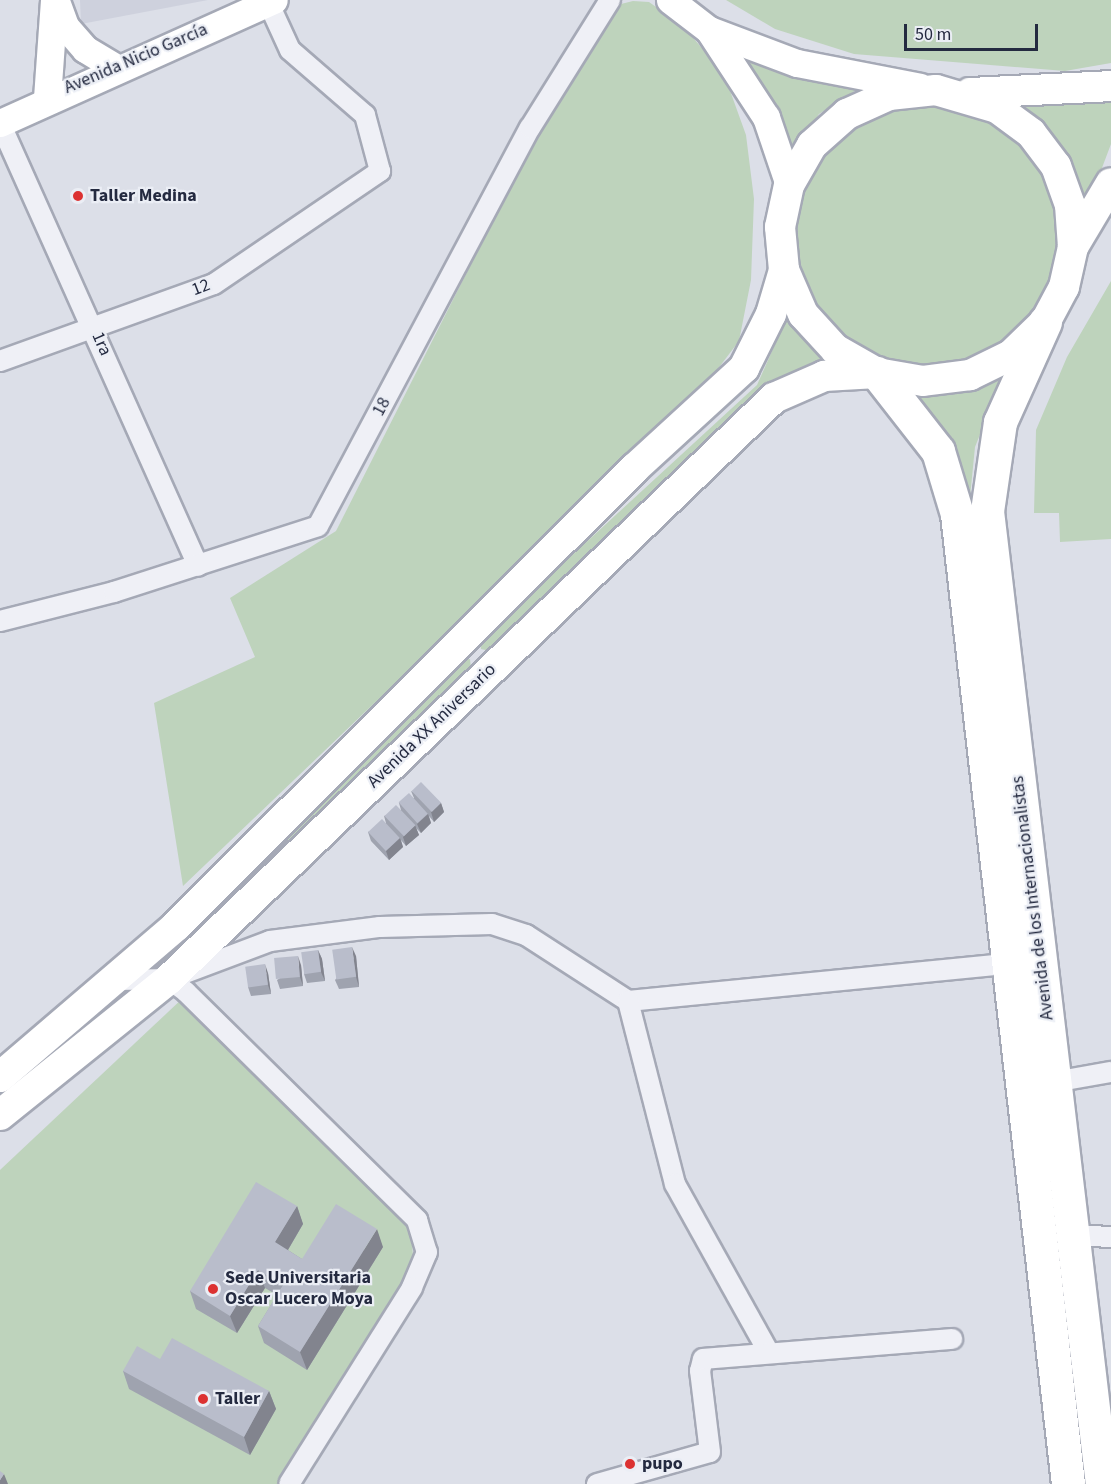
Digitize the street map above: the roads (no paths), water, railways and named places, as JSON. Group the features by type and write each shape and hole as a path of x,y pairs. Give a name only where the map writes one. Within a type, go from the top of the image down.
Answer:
{"highway":[{"name":"Avenida de los Internacionalistas","path":"1045,322 1000,422 987,511 1068,1484"},
{"name":"Avenida de los Internacionalistas","path":"877,373 938,451 957,514 1024,962 1054,1082 1102,1484"}],"main road":[{"path":"55,0 65,26 85,49 117,68"},
{"path":"47,98 55,0"},
{"path":"670,0 709,30 797,63 947,92 997,108 1037,141 1056,166 1070,206 1073,247 1064,287 1045,322 1011,354 969,375 923,381 877,373 835,350 803,314 784,270 780,227 789,185 812,145 847,114 889,95 947,92 1111,86"},
{"name":"Avenida Nicio García","path":"0,123 47,98 271,1"},
{"path":"709,30 766,117 789,185"},
{"path":"1073,247 1111,183"},
{"path":"0,1077 117,980 635,468 744,368 771,314 784,270"},
{"name":"Avenida XX Aniversario","path":"0,1115 169,979 774,399 824,376 877,373"}],"street":[{"name":"18","path":"0,621 198,566 318,526 530,128 610,0"},
{"name":"12","path":"0,361 214,284 380,171 365,114 290,50 271,1"},
{"name":"1ra","path":"0,123 93,326 198,566"},
{"path":"117,980 169,979 270,941 380,927 492,924 526,935 628,1001 1024,962"},
{"path":"169,979 417,1220 427,1252 412,1288 289,1484"},
{"path":"628,1001 675,1184 768,1351"},
{"path":"1054,1082 1111,1072"},
{"path":"1072,1236 1111,1238"},
{"path":"597,1484 710,1452 701,1363 768,1351 829,1352 952,1339"}],"place":[{"name":"Taller Medina","path":"78,196"},
{"name":"Sede Universitaria Oscar Lucero Moya","path":"213,1289"},
{"name":"Taller","path":"203,1399"},
{"name":"pupo","path":"630,1464"}]}
